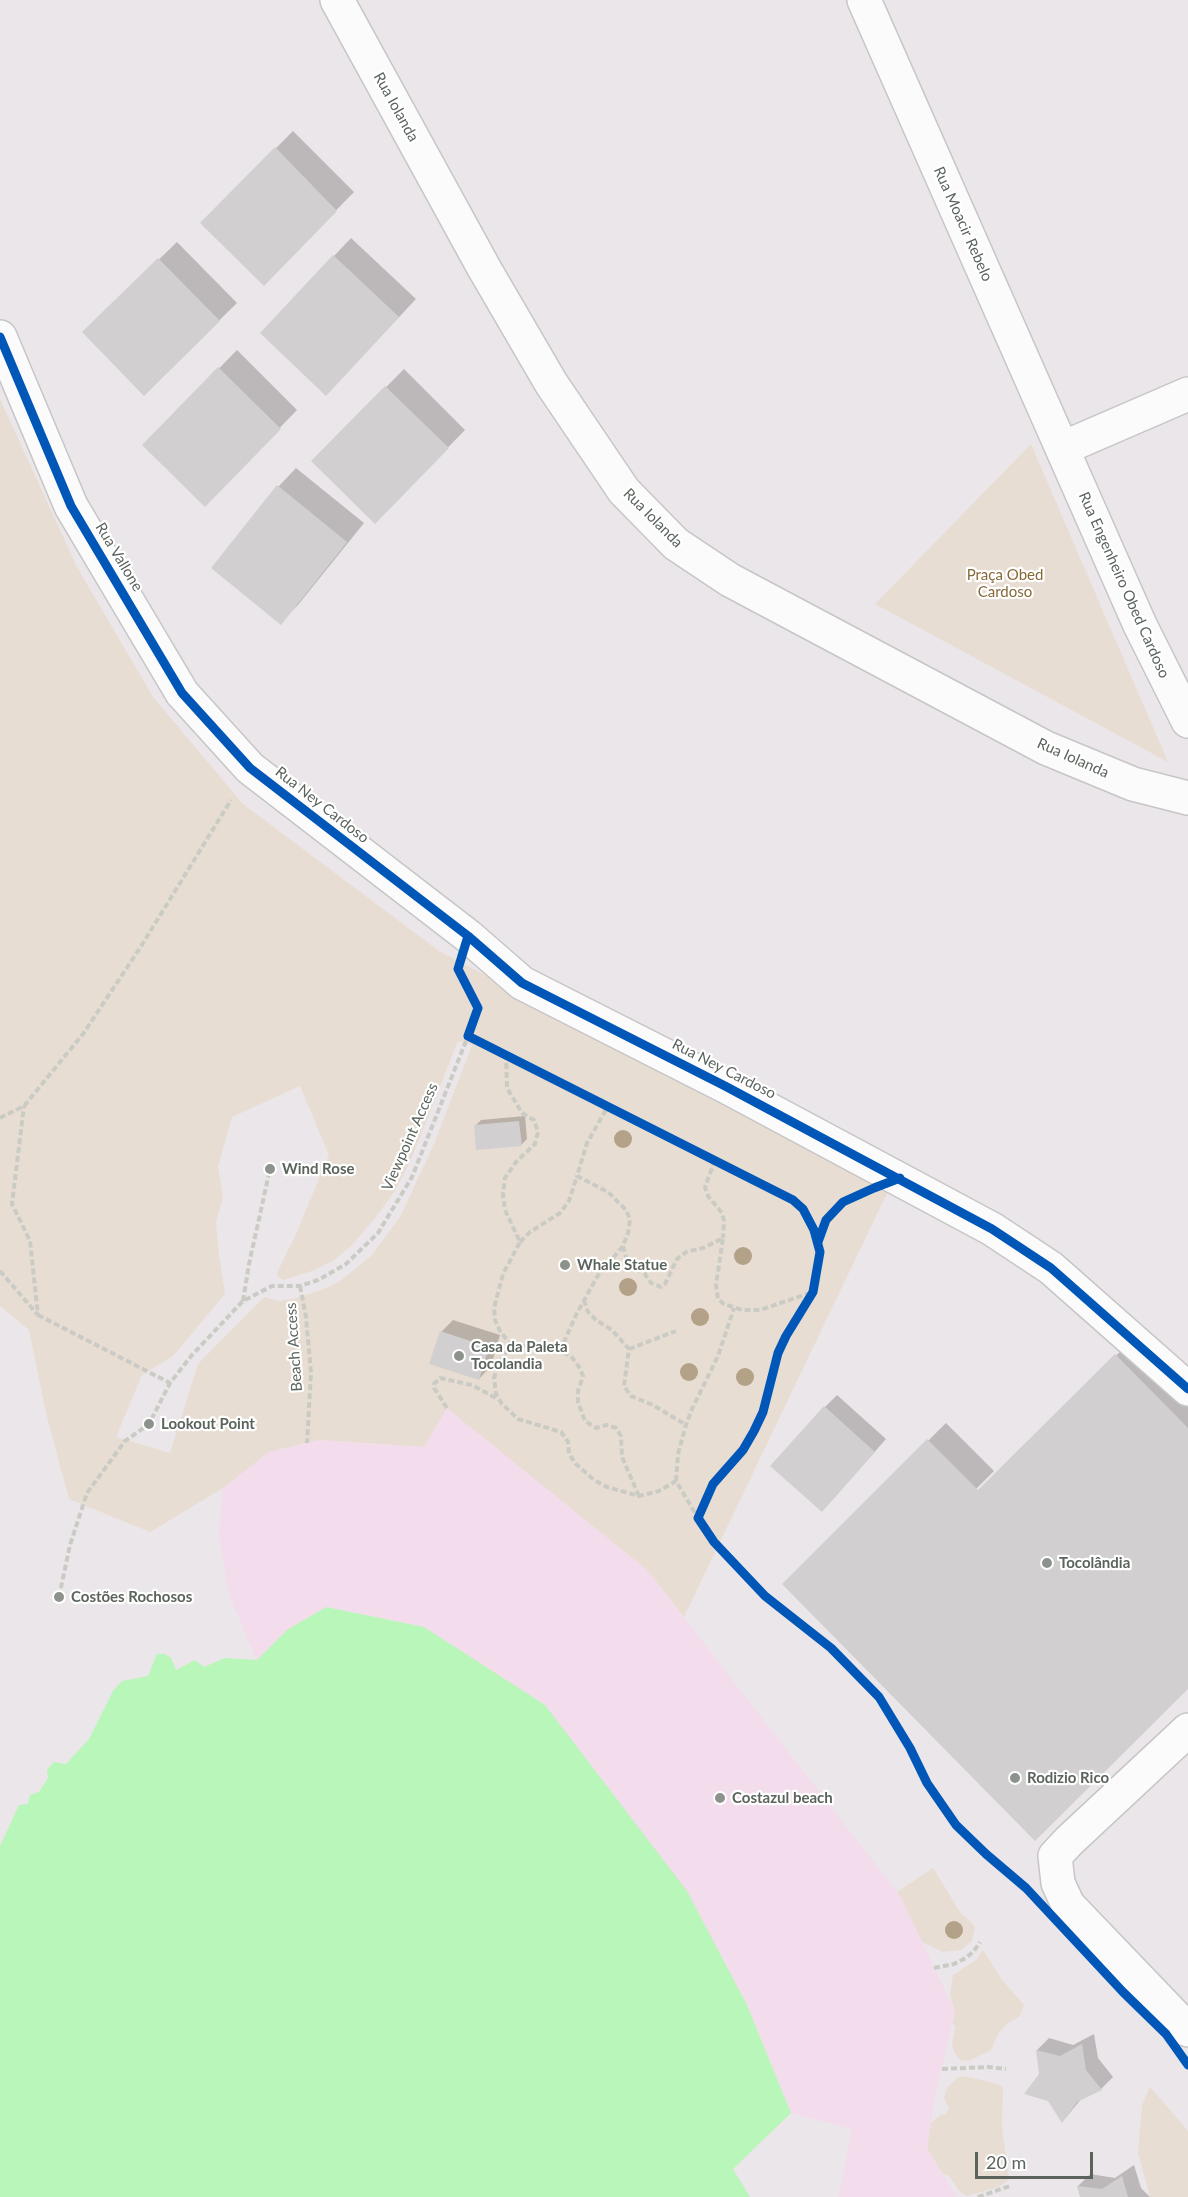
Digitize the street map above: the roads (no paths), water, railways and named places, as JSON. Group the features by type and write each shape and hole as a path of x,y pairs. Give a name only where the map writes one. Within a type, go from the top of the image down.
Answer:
{"street":[{"name":"Rua Iolanda","path":"337,0 484,268 551,383 624,491 676,544 730,580 1046,748 1133,784 1188,798"},
{"name":"Rua Moacir Rebelo","path":"864,0 1063,448"},
{"name":"Rua Vallone","path":"0,337 71,506 182,693 250,768"},
{"path":"1063,448 1188,394"},
{"name":"Rua Engenheiro Obed Cardoso","path":"1063,448 1140,625 1188,721"},
{"name":"Rua Ney Cardoso","path":"250,768 468,936 522,983 746,1097 992,1229 1051,1268 1188,1389"},
{"path":"1188,1730 1069,1840 1055,1856 1058,1883 1068,1905 1188,2030"}],"place":[{"name":"Wind Rose","path":"270,1169"},
{"name":"Whale Statue","path":"565,1265"},
{"name":"Casa da Paleta Tocolandia","path":"459,1356"},
{"name":"Lookout Point","path":"149,1424"},
{"name":"Tocolândia","path":"1047,1563"},
{"name":"Costões Rochosos","path":"59,1597"},
{"name":"Rodizio Rico","path":"1015,1778"},
{"name":"Costazul beach","path":"720,1798"}],"park label":[{"name":"Praça Obed Cardoso","path":"1005,584"}]}
